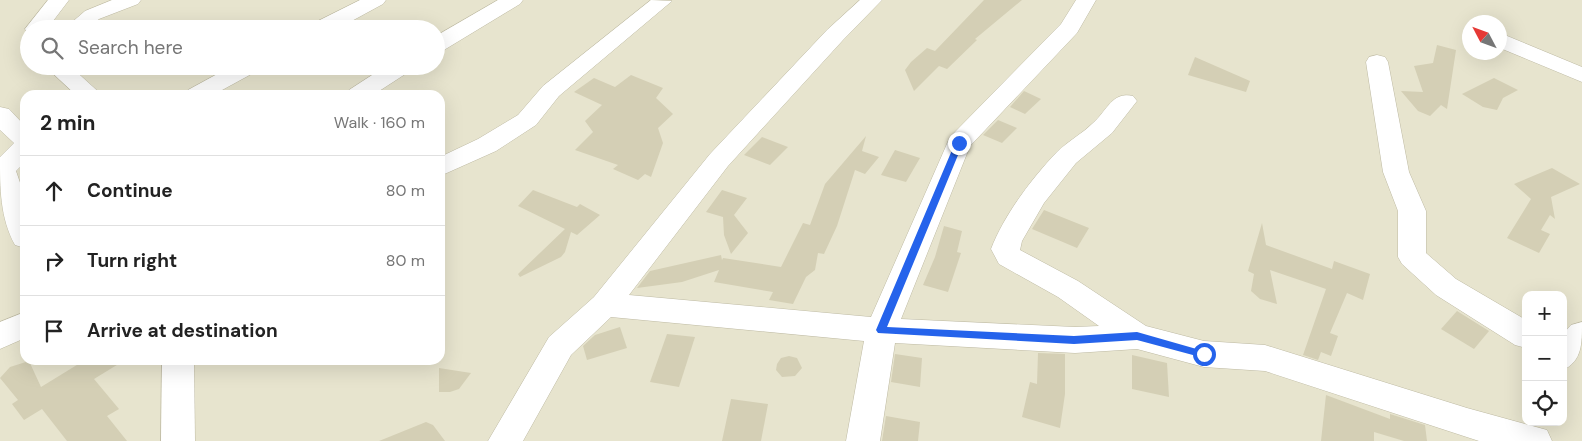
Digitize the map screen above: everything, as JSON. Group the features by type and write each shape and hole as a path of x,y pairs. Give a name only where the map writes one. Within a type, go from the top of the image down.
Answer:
{"street":[{"path":"43,20 59,0"},
{"path":"86,20 92,15 131,0"},
{"path":"337,20 376,0"},
{"path":"445,39 513,0"},
{"path":"505,441 560,346 605,305 719,160 835,35 872,0"},
{"path":"863,441 881,330 959,143 1069,28 1086,0"},
{"path":"445,165 487,144 528,120 551,91 662,1"},
{"path":"1507,43 1582,75"},
{"path":"1377,62 1396,172 1412,211 1412,257 1446,288 1522,334"},
{"path":"67,75 84,90"},
{"path":"205,90 233,75"},
{"path":"365,90 388,75"},
{"path":"1125,100 1103,128 1067,158 1034,197 1005,249 1010,256 1068,289 1137,336"},
{"path":"0,114 20,135"},
{"path":"20,151 3,170 20,223"},
{"path":"605,305 881,330 1074,340 1137,336 1204,354 1265,358 1467,423 1535,441"},
{"path":"0,336 20,326"},
{"path":"1567,352 1582,334"},
{"path":"1567,360 1582,370"},
{"path":"178,365 178,441"}],"shaded area":[{"path":"0,0 1582,0 1582,441 0,441"}],"building":[{"path":"984,0 1022,0 975,39 977,40 947,69 939,66 914,91 905,70 911,62 927,48 935,51"},
{"path":"1437,45 1456,50 1447,109 1441,105 1430,116 1418,111 1401,91 1423,92 1414,66 1433,63"},
{"path":"1195,57 1250,81 1246,92 1188,75"},
{"path":"631,75 663,88 656,98 673,114 658,128 663,143 651,177 645,174 638,180 613,169 618,165 575,150 593,132 585,121 602,105 574,92 594,78 615,87"},
{"path":"1494,78 1518,90 1503,98 1497,110 1483,107 1462,94"},
{"path":"1024,91 1041,99 1025,114 1010,107"},
{"path":"998,120 1017,128 1002,143 983,135"},
{"path":"866,136 862,151 879,157 865,174 855,170 837,226 824,254 818,253 815,270 806,277 793,304 769,300 773,292 714,282 719,270 682,282 637,288 650,271 721,255 722,260 723,258 781,267 803,223 810,225 825,184"},
{"path":"762,137 788,147 770,165 744,155"},
{"path":"895,150 920,158 906,182 881,175"},
{"path":"1552,168 1580,184 1551,197 1555,219 1550,215 1541,230 1550,234 1539,253 1507,238 1531,199 1514,184"},
{"path":"533,190 577,207 580,204 600,215 577,235 571,232 565,252 561,257 520,277 518,274 565,229 518,206"},
{"path":"722,190 747,198 734,215 748,233 731,254 724,235 723,217 706,212"},
{"path":"1044,210 1089,228 1077,248 1032,229"},
{"path":"1262,223 1266,245 1332,269 1334,261 1370,274 1363,300 1347,293 1330,333 1338,336 1331,356 1321,352 1318,360 1303,355 1326,289 1270,270 1277,304 1260,299 1251,291 1254,274 1248,271"},
{"path":"944,226 962,231 957,252 961,253 948,292 923,285 935,257"},
{"path":"1457,311 1489,331 1474,349 1441,329"},
{"path":"620,327 627,348 587,360 583,346 595,335"},
{"path":"667,334 695,337 679,387 650,382"},
{"path":"1038,353 1065,354 1065,394 1060,428 1022,417 1030,382 1037,384"},
{"path":"895,354 922,358 920,387 891,382"},
{"path":"1132,355 1167,363 1169,397 1132,389"},
{"path":"789,356 797,358 802,368 795,376 782,377 776,370 777,364 781,358"},
{"path":"20,364 31,365 41,387 77,365 117,365 94,379 119,409 107,416 127,441 67,441 42,409 24,420 12,404 18,400 0,378 10,367"},
{"path":"439,368 471,373 459,389 450,392 439,392"},
{"path":"1326,395 1390,419 1390,414 1425,425 1427,441 1404,441 1374,432 1374,441 1321,441"},
{"path":"731,399 768,404 761,441 722,441"},
{"path":"886,416 920,422 918,441 882,441"},
{"path":"426,422 433,425 445,441 379,441"}],"route":[{"path":"959,143 881,330 1074,340 1137,336 1204,354"}]}
